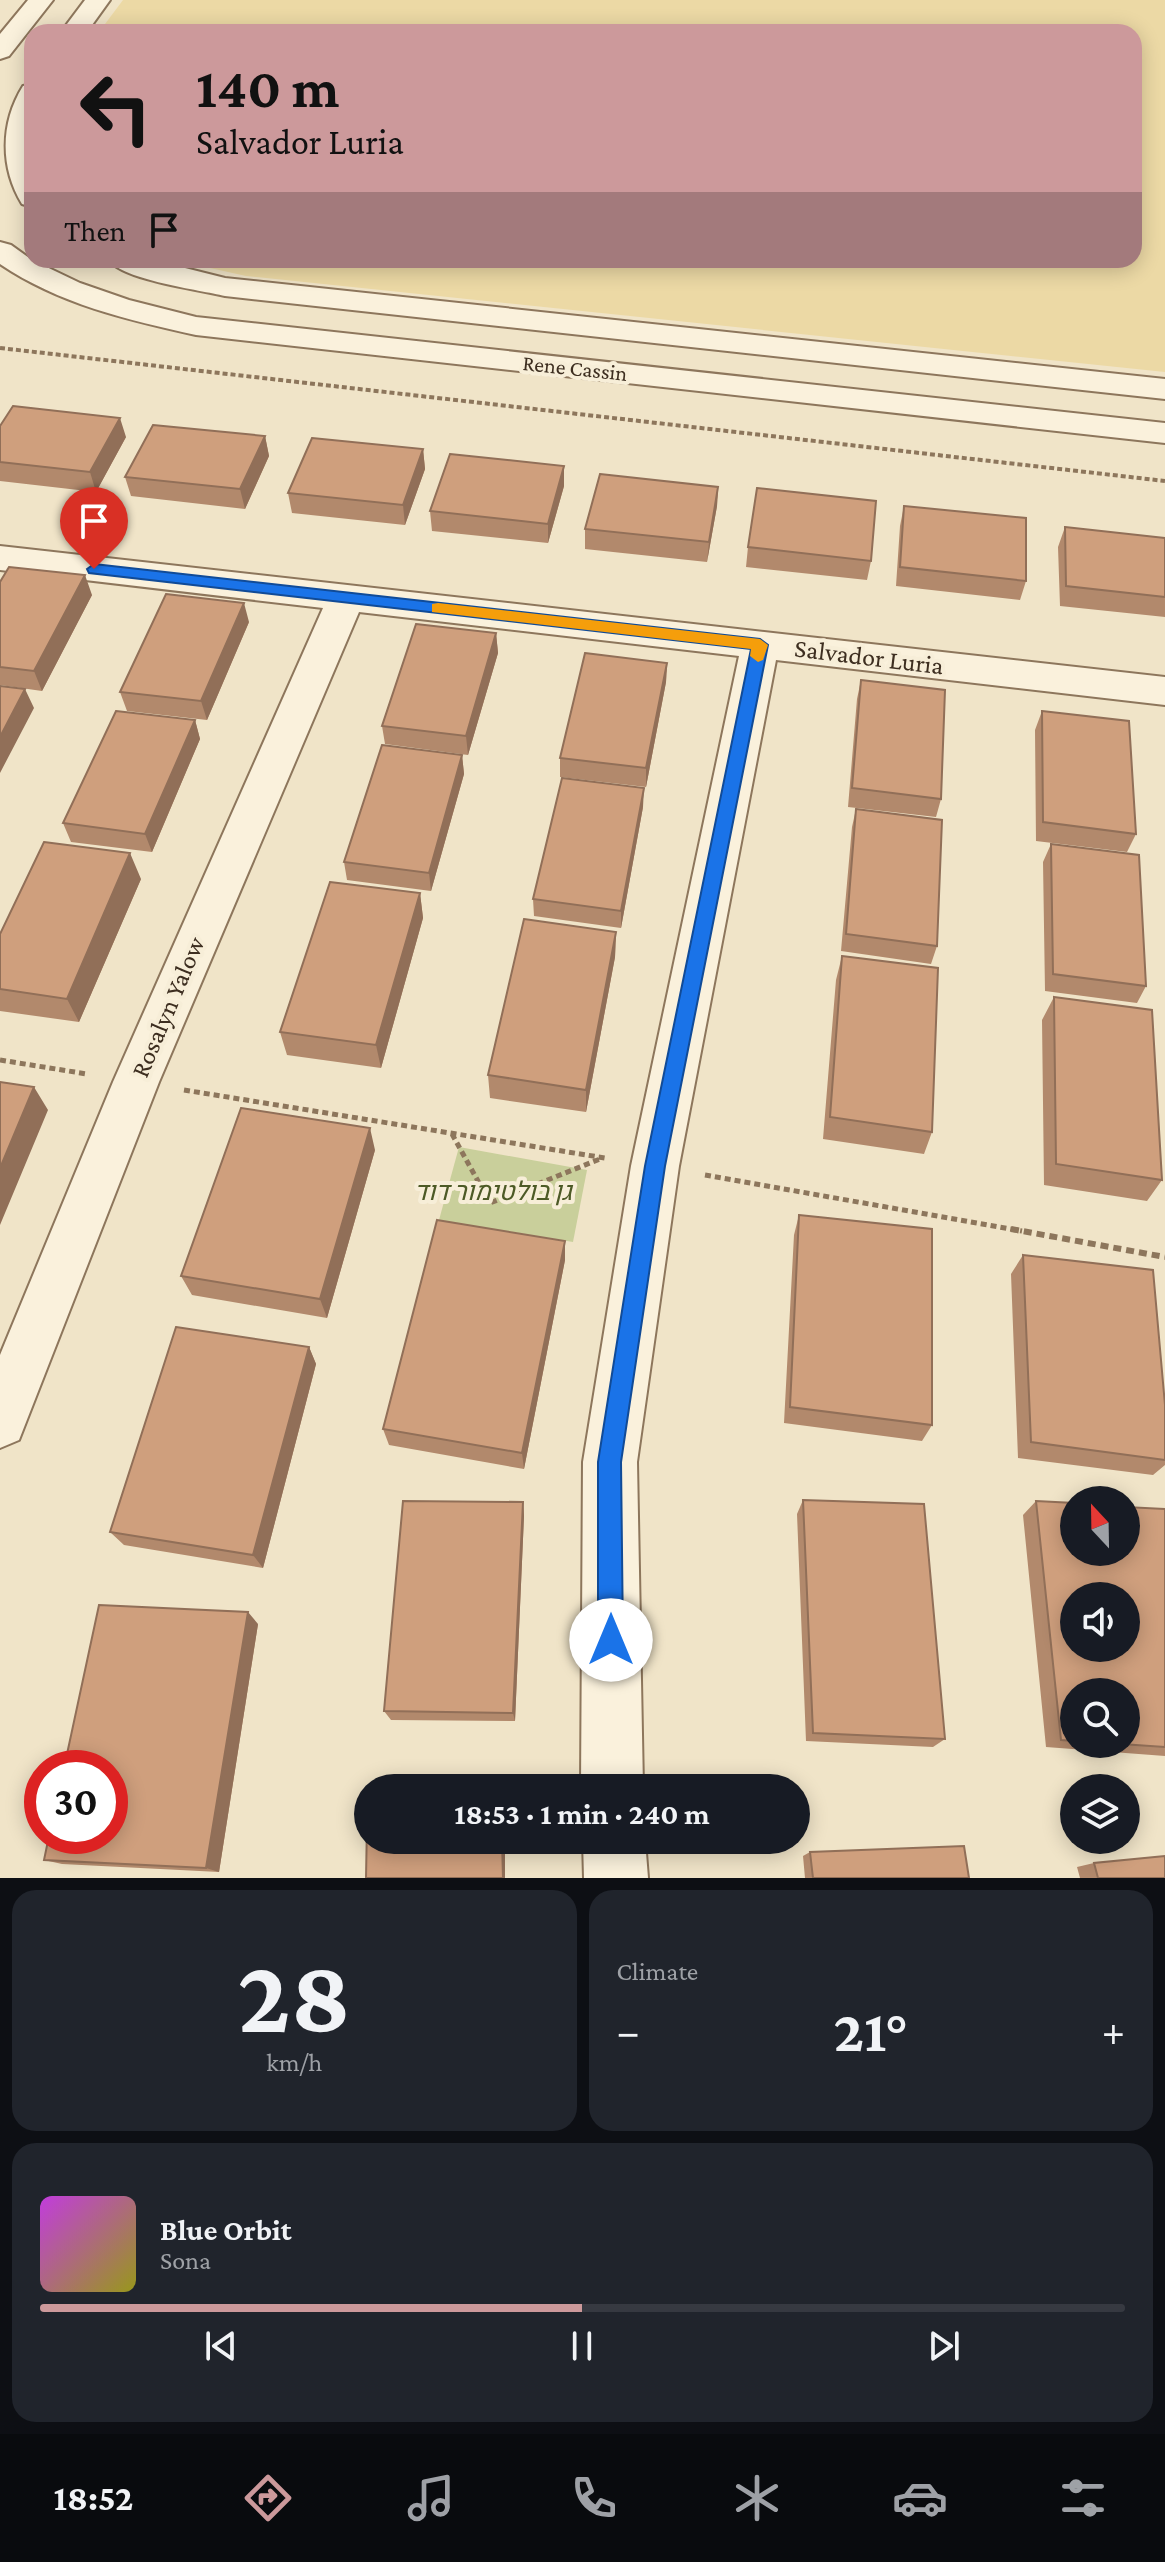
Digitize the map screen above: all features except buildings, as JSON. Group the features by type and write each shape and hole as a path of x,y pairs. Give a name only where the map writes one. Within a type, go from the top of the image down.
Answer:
{"street":[{"path":"0,51 41,0"},
{"path":"80,24 98,0"},
{"path":"24,116 15,142 19,172 24,182"},
{"name":"Rene Cassin","path":"0,251 24,267"},
{"name":"Rene Cassin","path":"26,268 40,277 113,307 196,326 1165,433"},
{"name":"Rene Cassin","path":"147,268 225,287 1165,389"},
{"name":"Salvador Luria","path":"0,558 1165,691"},
{"name":"Rosalyn Yalow","path":"0,1421 136,1082 346,598"},
{"path":"612,1774 610,1462 655,1166 760,645"},
{"path":"615,1854 616,1878"}],"path":[{"path":"0,348 1165,481"},
{"path":"0,1060 655,1166 1165,1257"},
{"path":"451,1133 490,1203 603,1158"}],"green space":[{"name":"גן בולטימור דוד","path":"459,1147 587,1170 573,1242 439,1220"}],"sand":[{"path":"123,0 1165,0 1165,372 246,276 210,268 1142,268 1142,24 105,24"}],"slow traffic":[{"path":"438,608 760,645 758,656"}],"route":[{"path":"94,569 760,645 655,1166 610,1462 611,1640"}]}
